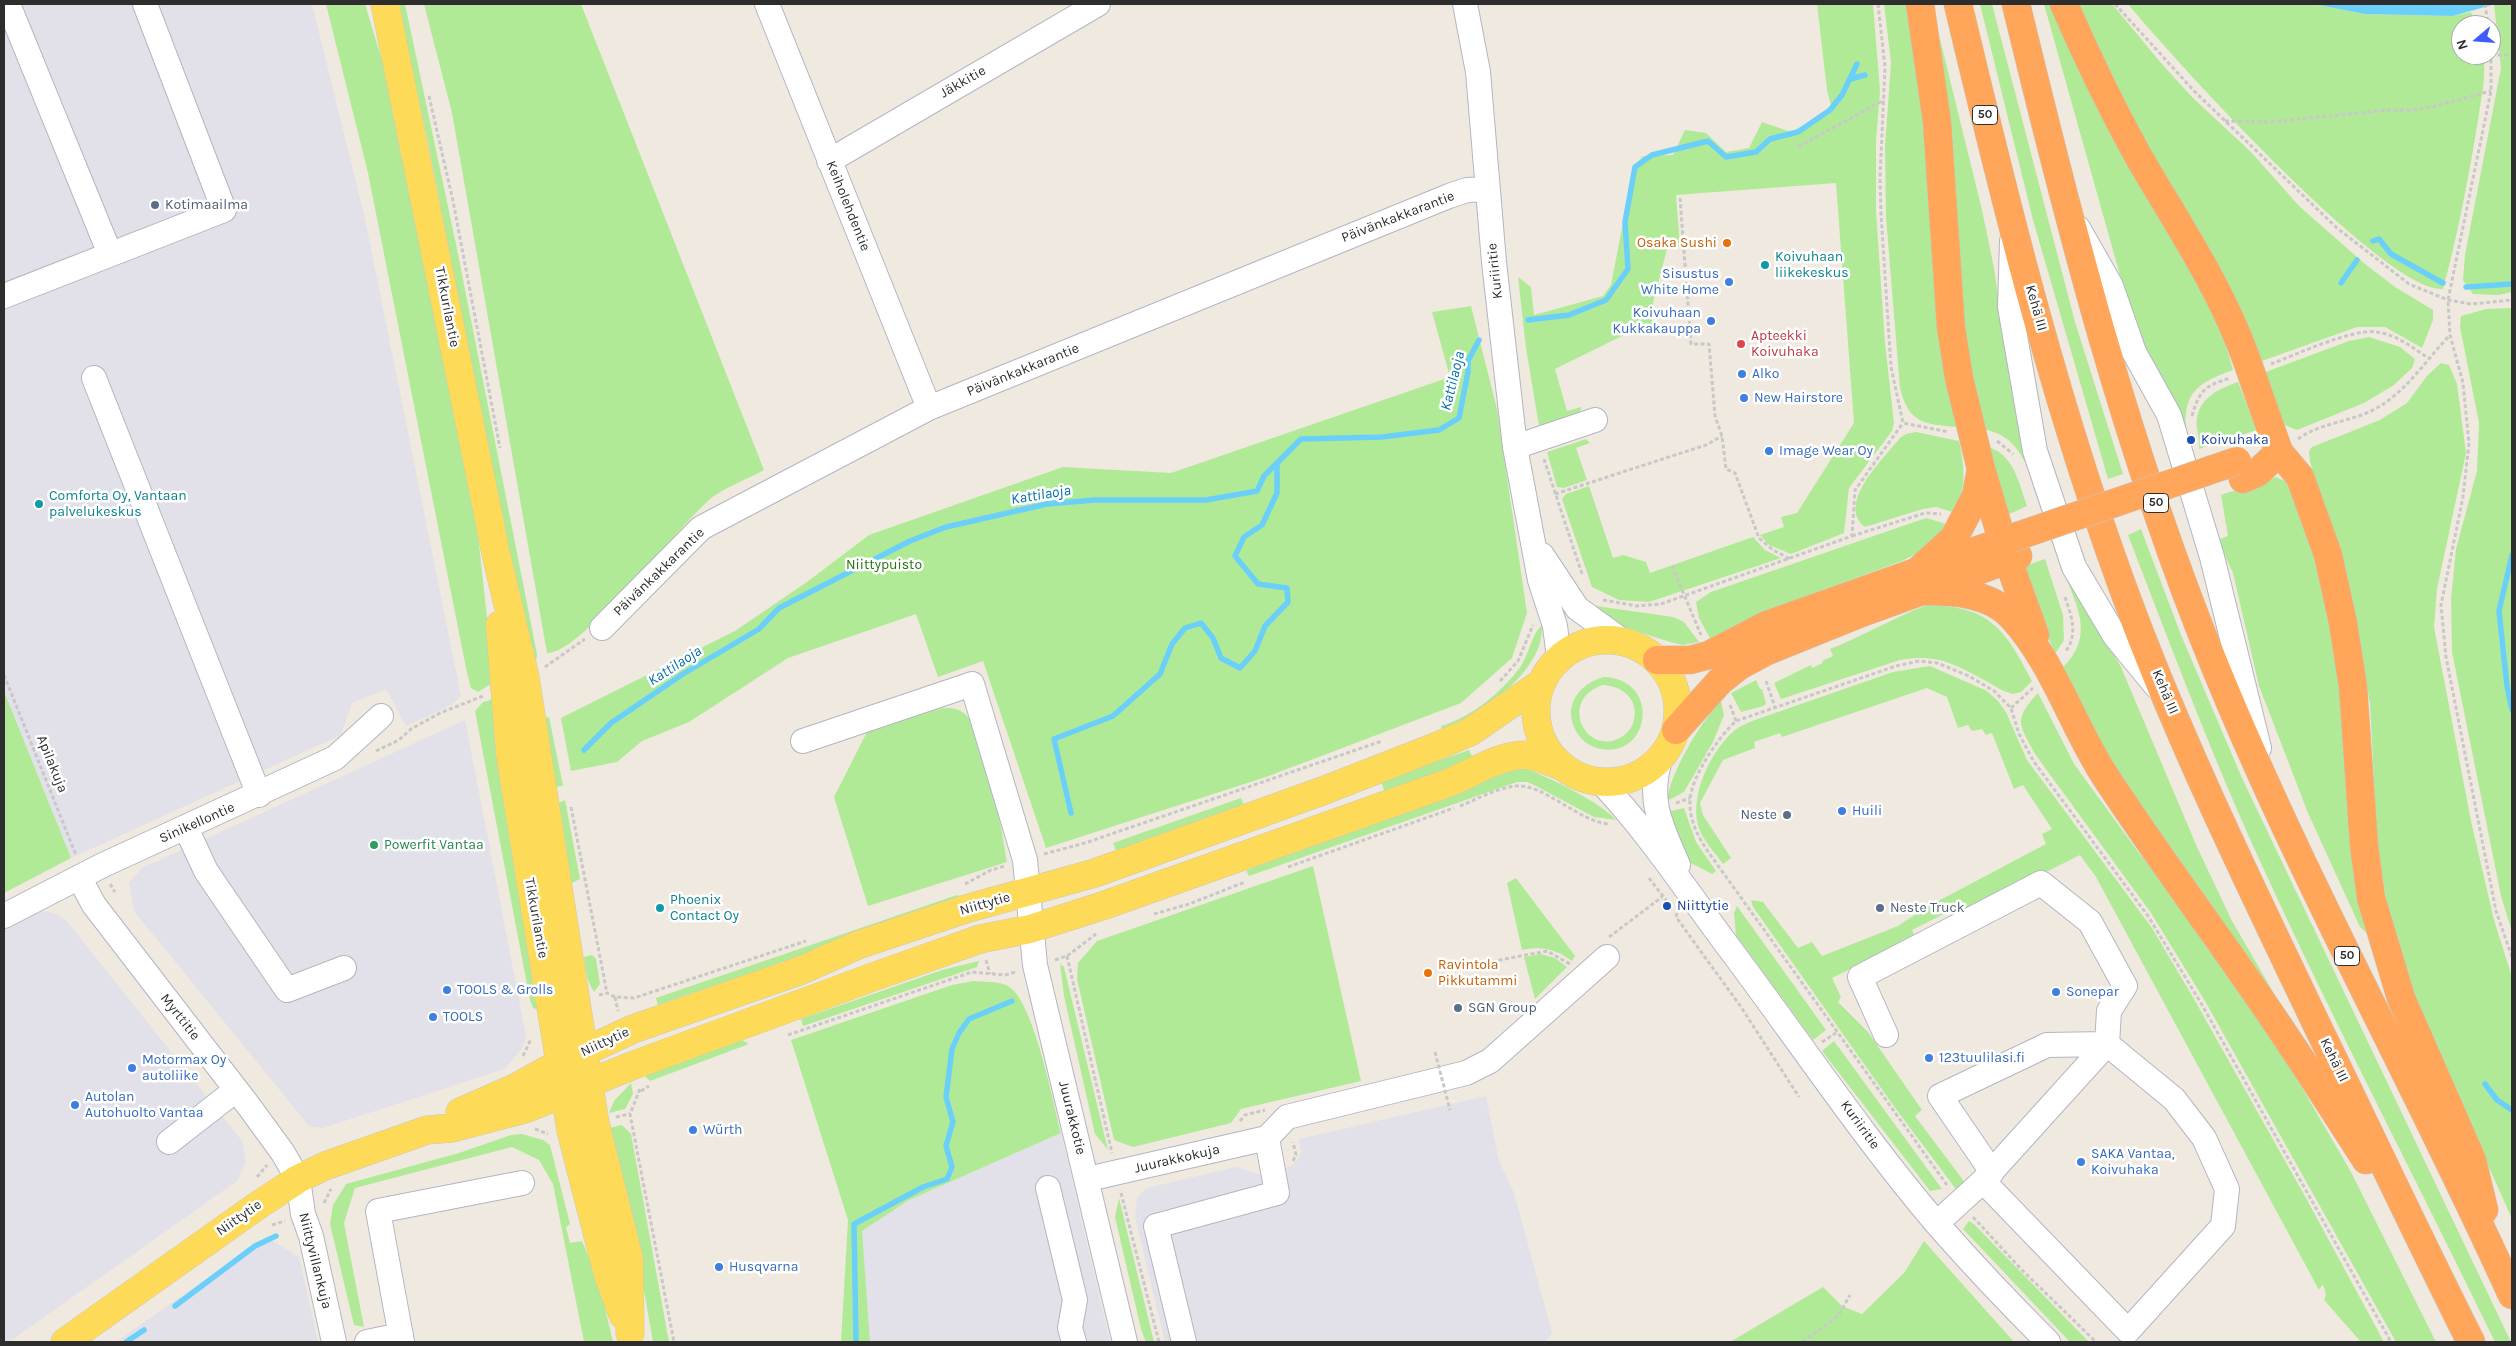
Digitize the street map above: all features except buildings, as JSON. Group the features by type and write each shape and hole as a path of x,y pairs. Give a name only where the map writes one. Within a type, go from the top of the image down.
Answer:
{"highway":[{"path":"1920,4 1937,122 1951,328 1960,378 1981,469 2010,549 2045,685"},
{"name":"Kehä III","path":"1958,4 2012,227 2081,464 2133,613 2167,699 2244,874 2428,1257 2471,1342"},
{"name":"50","path":"2016,4 2065,205 2131,432 2168,539 2214,662 2270,794 2512,1295"},
{"path":"2064,4 2086,54 2137,154 2220,295 2255,369 2279,452 2300,477 2315,516 2328,555 2343,623 2353,687 2363,837 2371,898 2401,998 2472,1160 2498,1265"},
{"path":"1657,660 1690,660 1709,655 1767,624 1921,582 2010,549 2240,470 2251,456 2279,452"},
{"path":"1676,730 1700,701 1738,666 1767,651 1861,613 1921,582 1954,538 1963,522 1976,496 1981,469"},
{"path":"1921,582 1967,594 1998,605 2011,616 2030,640 2045,685 2104,774 2288,1039 2428,1257"}],"main road":[{"name":"Tikkurilantie","path":"376,4 398,60"},
{"name":"Tikkurilantie","path":"385,4 398,60 496,554 514,682 584,1051 595,1123 629,1259 631,1338"},
{"path":"1598,640 1621,640 1639,647 1657,660 1671,678 1679,709 1676,730 1669,747 1660,760 1643,773 1624,780 1601,782 1580,777 1561,766 1545,746 1536,722 1535,709 1540,684 1559,658 1583,643 1598,640"},
{"name":"Tikkurilantie","path":"514,682 523,845 564,1094 571,1130 608,1275 631,1338"},
{"name":"Niittytie","path":"432,1129 448,1117 517,1086 624,1032 802,970 858,945 969,908 1094,873 1325,790 1435,747 1470,732 1540,684"},
{"name":"Niittytie","path":"65,1342 257,1206 298,1179 325,1166 432,1129 452,1128 525,1109 634,1065 980,939 1030,929 1115,902 1442,786 1496,761 1514,756 1529,755 1561,766"}],"street":[{"path":"8,4 110,254"},
{"path":"4,296 224,210 145,4"},
{"name":"Keiholehdentie","path":"767,4 929,408"},
{"name":"Jäkkitie","path":"829,161 1098,4"},
{"name":"Kuriiritie","path":"1465,4 1478,72 1487,189 1515,448 1540,580 1558,638 1559,658"},
{"name":"Päivänkakkarantie","path":"602,628 701,528 929,408 1449,196 1467,190 1487,189"},
{"path":"2065,205 2111,286 2134,352 2169,415 2212,557 2270,794"},
{"path":"2012,227 2010,308 2035,451 2074,567 2115,636 2167,699"},
{"path":"94,378 259,795"},
{"path":"1515,448 1595,420"},
{"name":"Kuriiritie","path":"1532,537 1562,588 1577,608 1621,640"},
{"name":"Juurakkotie","path":"803,741 972,684 1025,860 1030,929 1035,965 1088,1179 1125,1342"},
{"name":"Sinikellontie","path":"4,916 79,870 101,866 259,795 335,758 380,716"},
{"name":"Kuriiritie","path":"1660,760 1653,790 1656,810 1690,894"},
{"name":"Kuriiritie","path":"1601,782 1632,818 1690,894 1891,1166 1937,1223 2001,1295 2048,1342"},
{"path":"186,828 206,871 288,990 344,968"},
{"name":"Myrttitie","path":"79,870 94,905 283,1153 298,1179"},
{"path":"1886,1035 1860,977 2040,883 2090,922 2125,986 2110,1011 2108,1044 1987,1177 1937,1223"},
{"path":"1184,1342 1156,1226 1277,1193 1267,1138 1287,1117 1466,1074 1490,1061 1606,948"},
{"path":"2108,1044 2174,1099 2204,1138 2227,1189 2223,1226 2128,1331 1987,1177 1940,1096 2047,1045 2108,1044"},
{"path":"169,1142 236,1090"},
{"name":"Juurakkokuja","path":"1088,1179 1267,1138"},
{"name":"Niittyvillankuja","path":"298,1179 303,1214 311,1236 334,1342"},
{"path":"367,1342 401,1338 378,1211 522,1182"},
{"path":"1048,1188 1075,1300 1070,1328 1074,1342"}],"path":[{"path":"1852,536 1855,490 1903,423 1892,366 1881,214 1880,178 1885,67 1878,4"},
{"path":"2115,4 2194,92 2337,228 2409,284 2448,300 2471,304 2512,300"},
{"path":"2491,65 2491,92 2448,300 2450,335 2463,383 2470,443 2463,497 2441,605 2444,640 2465,759 2496,911 2512,957"},
{"path":"2224,120 2270,122 2389,110 2405,111 2456,102 2491,92"},
{"path":"1798,147 1885,99"},
{"path":"1680,198 1691,344 1710,344 1715,416 1722,436 1726,469 1735,473 1759,538 1773,550 1791,559"},
{"path":"2255,369 2360,332 2376,332 2401,339 2428,358"},
{"path":"2279,452 2301,436 2373,410 2405,388 2428,358 2450,335"},
{"path":"1903,423 1957,433"},
{"path":"1555,494 1706,445 1722,436"},
{"path":"1538,440 1583,576"},
{"path":"1577,608 1600,599 1637,606 1662,604 1852,536 1925,513 1938,512 1963,522"},
{"path":"1672,566 1684,596"},
{"path":"1498,683 1518,661 1533,624 1552,616"},
{"path":"374,752 399,740 411,729 440,713 543,668 602,628"},
{"name":"Apilakuja","path":"4,675 79,870"},
{"path":"1766,681 1775,707"},
{"path":"2011,708 2045,685"},
{"path":"1736,721 1726,730 1701,769 1690,798 1692,818 1699,837 1826,1018 1960,1203 2022,1270 2096,1342"},
{"path":"962,885 991,870 1085,844 1385,740"},
{"path":"1283,869 1517,786 1534,789 1588,818 1606,824 1620,824 1632,818"},
{"path":"1150,916 1189,904 1247,881"},
{"path":"1606,948 1662,897"},
{"path":"1666,902 1674,907 1676,917 1741,1007 1783,1069 1799,1097"},
{"path":"781,1038 972,972 1005,975 1067,956 1088,938 1104,931"},
{"path":"607,993 615,997 634,998 809,940"},
{"path":"1473,965 1547,951 1574,967"},
{"path":"615,997 624,1032"},
{"path":"518,1064 532,1042 531,1034"},
{"path":"1435,1052 1450,1110"},
{"path":"1436,1065 1445,1062"},
{"path":"634,1065 640,1090 630,1114 674,1342"},
{"path":"640,1090 656,1082"},
{"path":"1803,1342 1838,1316 1850,1295"}],"shaded area":[{"path":"4,4 312,4 365,219 461,696 451,705 406,726 386,689 352,703 341,735 71,858 4,691"},
{"path":"465,720 526,1036 522,1049 504,1069 323,1128 309,1126 134,911 129,883 142,868"},
{"path":"40,911 54,913 66,920 242,1141 246,1162 237,1181 9,1342 4,1342 4,929"},
{"path":"1486,1096 1499,1161 1514,1193 1552,1333 1545,1342 1165,1342 1135,1217 1137,1199 1142,1192 1151,1187 1236,1167 1261,1175 1273,1172 1291,1166 1298,1160 1301,1152 1299,1139"},
{"path":"1061,1133 1110,1342 870,1342 861,1231 909,1200"},
{"path":"266,1237 299,1257 318,1342 116,1342"}],"green space":[{"path":"326,4 365,4 387,77 477,526 494,682 478,692 471,688 467,673 368,173"},
{"path":"397,4 405,4 457,249 537,654 536,663 530,666 428,142"},
{"path":"424,4 581,4 764,470 727,488 708,501 605,613 582,634 562,648 547,653 452,113"},
{"path":"1817,4 1873,4 1880,91 1876,141 1876,211 1885,343 1894,423 1892,431 1849,488 1844,533 1791,554 1769,545 1760,535 1784,527 1781,517 1797,513 1854,423 1836,183 1676,195 1680,247 1667,249 1651,311 1653,329 1640,329 1638,336 1626,334 1555,369 1567,411 1581,407 1581,410 1578,413 1539,426 1526,348 1518,277 1531,287 1534,315 1603,296 1611,285 1634,166 1643,156 1673,155 1685,130 1706,133 1726,152 1749,148 1762,122 1791,132 1832,110 1827,90"},
{"path":"1884,4 1911,4 1957,427 1935,425 1920,420 1908,409 1900,388 1886,217 1885,146 1891,62"},
{"path":"1980,4 1992,4 2075,322 2123,474 2108,479 2033,220"},
{"path":"2044,4 2051,4 2220,325 2233,370 2213,378 2197,389 2188,404 2186,427 2181,428 2146,350 2128,304"},
{"path":"2074,4 2112,4 2192,97 2252,153 2299,206 2365,264 2395,287 2433,310 2433,320 2422,348 2385,327 2357,327 2259,362 2137,134"},
{"path":"2128,4 2313,4 2365,14 2451,16 2451,65 2484,65 2484,79 2467,184 2443,289 2415,280 2375,253 2329,214 2231,118"},
{"path":"2494,4 2512,4 2512,292 2499,295 2473,294 2463,280 2465,255 2501,68 2501,15 2495,15"},
{"path":"2471,12 2472,15 2458,15"},
{"path":"1933,21 1940,39 1982,210 1994,268 2016,417 2031,461 2025,462 2016,448 2001,435 1980,428 1964,349"},
{"name":"Niittypuisto","path":"1471,306 1497,409 1527,613 1512,658 1461,703 1266,777 1046,848 983,661 938,677 916,614 788,658 689,722 642,741 617,762 571,771 561,718 735,631 807,582 869,535 1063,467 1171,473 1450,377 1432,312"},
{"path":"2512,308 2512,932 2501,896 2452,652 2451,599 2456,549 2477,471 2479,423 2460,327 2461,316 2486,309"},
{"path":"2369,337 2400,347 2415,359 2412,368 2394,385 2364,403 2297,430 2285,425 2273,403 2263,373 2349,341"},
{"path":"2441,363 2449,365 2457,384 2466,453 2437,589 2434,627 2471,821 2494,920 2512,977 2512,1219 2418,1008 2390,925 2377,840 2370,703 2354,620 2332,534 2310,462 2309,451 2312,447 2380,420 2407,403 2427,376"},
{"path":"2238,382 2257,430 2199,449 2197,419 2203,404 2214,393"},
{"path":"1916,432 1959,441 1963,485 1956,513 1936,507 1923,509 1865,527 1857,517 1856,506 1859,494 1874,468 1900,438 1906,434"},
{"path":"1586,439 1590,443 1576,448 1587,480 1564,488 1557,487 1547,452"},
{"path":"1985,446 2003,455 2009,461 2014,469 2027,506 2007,515"},
{"path":"2276,477 2289,483 2317,556 2338,651 2368,934 2360,927 2308,813 2259,686 2233,573 2218,540 2228,536 2221,495"},
{"path":"1589,486 1613,558 1623,555 1646,562 1650,573 1753,537 1765,550 1781,558 1649,602 1619,600 1592,587 1562,499 1566,494"},
{"path":"1926,518 1950,525 1926,549 1902,561 1798,599 1730,628 1711,640 1699,618 1696,602 1711,592"},
{"path":"2141,529 2181,635 2242,778 2511,1342 2495,1342 2334,1017 2272,887 2212,750 2128,535"},
{"path":"2045,559 2063,615 2064,640 2055,654 2025,580 2022,567"},
{"path":"2068,576 2121,667 2197,847 2232,921 2290,1021 2137,811 2061,669 2071,658 2077,647 2081,625 2076,603 2066,578"},
{"path":"1927,605 1948,606 1966,610 1981,616 1993,624 2004,634 2013,647 2032,681 2021,692 2013,694 2003,691 1966,670 1946,662 1936,659 1913,658 1900,660 1781,699 1774,683 1811,665 1812,668 1823,663 1822,661 1833,656 1830,649"},
{"path":"1596,606 1673,617 1684,622 1699,642 1683,645 1620,626 1593,608"},
{"path":"1542,626 1540,643 1532,660 1507,690 1474,714 1443,731 1441,726 1475,710 1505,685 1521,666 1536,632"},
{"path":"1930,666 1987,691 1998,701 2006,712 2027,760 2152,928 2306,1198 2384,1342 2361,1342 2324,1300 2326,1295 2324,1287 2322,1285 2319,1290 2096,877 2080,855 1962,914 1958,907 1912,930 1915,937 1832,978 1841,997 1838,1002 1868,1032 1922,1110 1915,1116 1966,1184 1958,1189 1955,1188 1893,1105 1753,907 1751,900 1763,902 1798,948 1812,942 1822,956 1898,926 1925,908 2046,844 2042,834 2052,829 2023,785 2014,789 1992,733 1986,735 1982,729 1972,731 1968,725 1958,728 1947,697 1927,688 1782,737 1780,733 1754,742 1755,748 1723,760 1700,803 1703,815 1731,858 1723,864 1705,841 1698,825 1696,813 1700,787 1704,773 1718,749 1735,730 1752,721 1893,672"},
{"path":"1604,677 1622,681 1635,690 1641,703 1643,717 1639,731 1631,742 1618,749 1601,749 1589,745 1577,733 1572,720 1571,712 1576,696 1595,680","holes":["1603,685 1610,686 1628,695 1634,706 1635,713 1633,723 1627,733 1620,738 1607,741 1596,739 1587,733 1579,713 1582,702 1589,692"]},
{"path":"1756,680 1760,689 1762,689 1766,703 1764,706 1741,712 1731,693"},
{"path":"4,691 71,858 4,893"},
{"path":"2038,693 2074,764 2139,853 2194,921 2294,1074 2351,1172 2436,1342 2396,1342 2205,1001 2151,913 2035,754 2025,736 2021,722 2025,710"},
{"path":"494,699 541,1011 533,1008 530,1000 475,711 483,702"},
{"path":"1721,701 1724,715 1713,742 1684,792 1667,801 1669,789 1680,762 1696,734"},
{"path":"943,708 957,709 965,714 973,724 980,740 987,761 1007,862 868,906 834,797 868,730"},
{"path":"549,717 563,786 553,787 538,720"},
{"path":"1469,750 1474,760 1385,793 1381,781"},
{"path":"1523,768 1572,790 1600,806 1616,820 1594,817 1536,786 1527,782 1517,782 1249,876 1246,871 1270,859 1506,771"},
{"path":"1241,798 1244,806 1116,851 1113,843"},
{"path":"565,800 580,879 572,883 559,846 557,804"},
{"path":"1684,808 1696,842 1716,871 1712,874 1689,862 1666,812"},
{"path":"1313,866 1361,1081 1241,1109 1231,1123 1133,1147 1114,1140 1077,979 1078,963 1097,941"},
{"path":"1516,878 1575,956 1572,961 1548,950 1536,948 1522,950 1507,883"},
{"path":"957,895 960,896 961,900 658,1005 656,998"},
{"path":"1737,906 1826,1030 1813,1040 1736,935 1734,913"},
{"path":"1541,954 1555,958 1567,967 1535,999 1524,957"},
{"path":"592,955 596,959 600,984 594,992 588,979 584,957"},
{"path":"979,961 977,967 803,1026 801,1019 942,970"},
{"path":"1060,964 1064,967 1108,1150 1095,1134 1064,996"},
{"path":"973,981 1004,984 1017,995 1034,1031 1048,1077 1061,1133 909,1200 862,1231 870,1342 841,1342 848,1220 791,1040 952,985"},
{"path":"740,1039 749,1044 650,1081 644,1075"},
{"path":"1834,1041 1942,1189 1930,1191 1822,1051"},
{"path":"631,1083 633,1094 625,1109 609,1113 614,1101"},
{"path":"622,1125 631,1134 669,1342 653,1342 640,1268 609,1128"},
{"path":"522,1134 543,1140 550,1145 570,1224 566,1227 570,1243 582,1241 599,1282 613,1342 584,1342 553,1184 539,1160 512,1147 355,1188 344,1223 364,1327 354,1325 330,1224 333,1205 346,1184 459,1153 511,1135"},
{"path":"1119,1198 1154,1342 1146,1342 1141,1329 1115,1217"},
{"path":"1969,1221 2089,1342 2070,1342 1963,1229"},
{"path":"1924,1241 2014,1342 1730,1342 1823,1287 1842,1306 1862,1314 1904,1273"}],"water":[{"path":"2313,4 2495,4 2451,16 2365,14"}],"waterway":[{"name":"Kattilaoja","path":"1528,320 1569,315 1606,300 1628,269 1625,222 1635,167 1652,155 1708,141 1726,157 1756,152 1770,139 1798,132 1830,110 1842,95 1857,64"},
{"path":"1851,79 1865,75"},
{"path":"2373,241 2379,239 2391,254 2443,283"},
{"path":"2341,283 2357,260"},
{"path":"2466,287 2512,284"},
{"name":"Kattilaoja","path":"584,750 611,723 683,674 759,629 779,608 910,541 946,527 1047,504 1095,500 1206,500 1257,491 1264,476 1301,439 1382,437 1439,430 1459,418 1468,372 1468,361 1479,340"},
{"path":"1071,813 1054,739 1113,716 1160,674 1172,644 1185,628 1201,623 1213,638 1221,658 1240,668 1255,651 1265,626 1288,602 1287,588 1258,584 1235,556 1244,537 1262,525 1277,493 1277,464"},
{"path":"2512,555 2499,611 2507,686 2512,710"},
{"path":"856,1342 854,1224 923,1187 947,1179 952,1167 946,1146 953,1122 946,1097 952,1049 959,1033 969,1019 1012,1001"},
{"path":"2485,1084 2497,1100 2512,1110"},
{"path":"175,1306 255,1246 276,1236"},
{"path":"126,1342 144,1330"}],"place":[{"name":"Kotimaailma","path":"155,205"},
{"name":"Osaka Sushi","path":"1727,243"},
{"name":"Koivuhaan liikekeskus","path":"1765,265"},
{"name":"Sisustus White Home","path":"1729,282"},
{"name":"Koivuhaan Kukkakauppa","path":"1711,321"},
{"name":"Apteekki Koivuhaka","path":"1741,344"},
{"name":"Alko","path":"1742,374"},
{"name":"New Hairstore","path":"1744,398"},
{"name":"Koivuhaka","path":"2191,440"},
{"name":"Image Wear Oy","path":"1769,451"},
{"name":"Comforta Oy, Vantaan palvelukeskus","path":"39,504"},
{"name":"Huili","path":"1842,811"},
{"name":"Neste","path":"1787,815"},
{"name":"Powerfit Vantaa","path":"374,845"},
{"name":"Niittytie","path":"1667,906"},
{"name":"Phoenix Contact Oy","path":"660,908"},
{"name":"Neste Truck","path":"1880,908"},
{"name":"Ravintola Pikkutammi","path":"1428,973"},
{"name":"TOOLS & Grolls","path":"447,990"},
{"name":"Sonepar","path":"2056,992"},
{"name":"SGN Group","path":"1458,1008"},
{"name":"TOOLS","path":"433,1017"},
{"name":"123tuulilasi.fi","path":"1929,1058"},
{"name":"Motormax Oy autoliike","path":"132,1068"},
{"name":"Autolan Autohuolto Vantaa","path":"75,1105"},
{"name":"Würth","path":"693,1130"},
{"name":"SAKA Vantaa, Koivuhaka","path":"2081,1162"},
{"name":"Husqvarna","path":"719,1267"}]}
